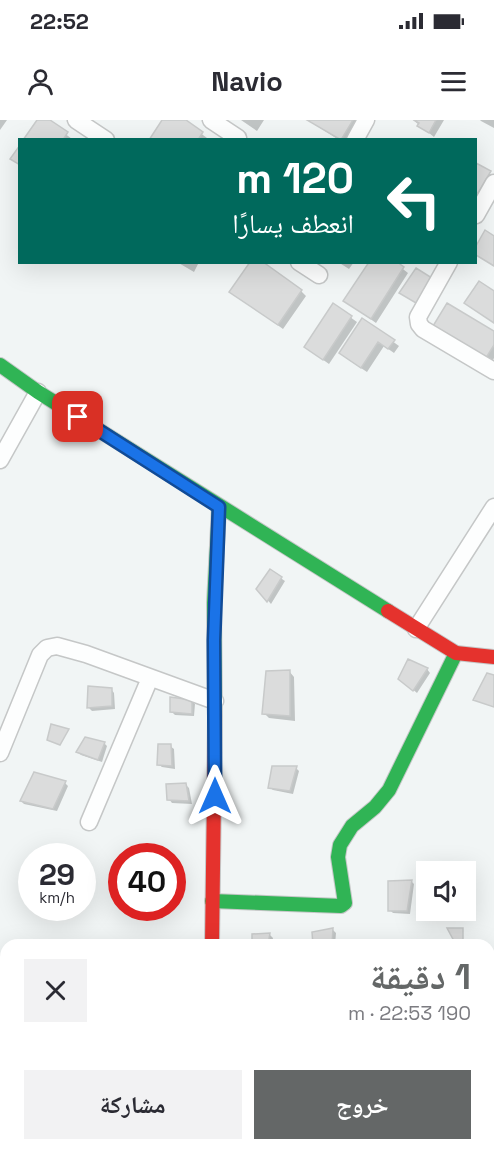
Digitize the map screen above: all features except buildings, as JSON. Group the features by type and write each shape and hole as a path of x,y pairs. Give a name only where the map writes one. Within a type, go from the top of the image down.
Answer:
{"street":[{"path":"76,120 103,138"},
{"path":"211,120 238,138"},
{"path":"356,138 366,120"},
{"path":"477,213 494,183"},
{"path":"302,264 319,275"},
{"path":"448,264 418,317 418,324 494,371"},
{"path":"0,365 38,392 219,507 456,653 494,657"},
{"path":"0,460 38,392"},
{"path":"212,939 214,603 219,507"},
{"path":"416,629 494,507"},
{"path":"0,753 40,655 47,648 57,646 86,654 215,701"},
{"path":"212,901 341,906 345,903 338,857 340,845 352,826 375,807 389,790 456,653"},
{"path":"89,822 150,678"}],"traffic: fast":[{"path":"0,365 38,392 388,611"},
{"path":"215,717 214,603 219,507"},
{"path":"212,901 341,906 345,903 338,857 340,845 352,826 375,807 389,790 456,653"}],"traffic: jam":[{"path":"388,611 456,653 494,657"},
{"path":"212,939 215,717"}],"route":[{"path":"78,417 219,507 214,603 215,796"}]}
